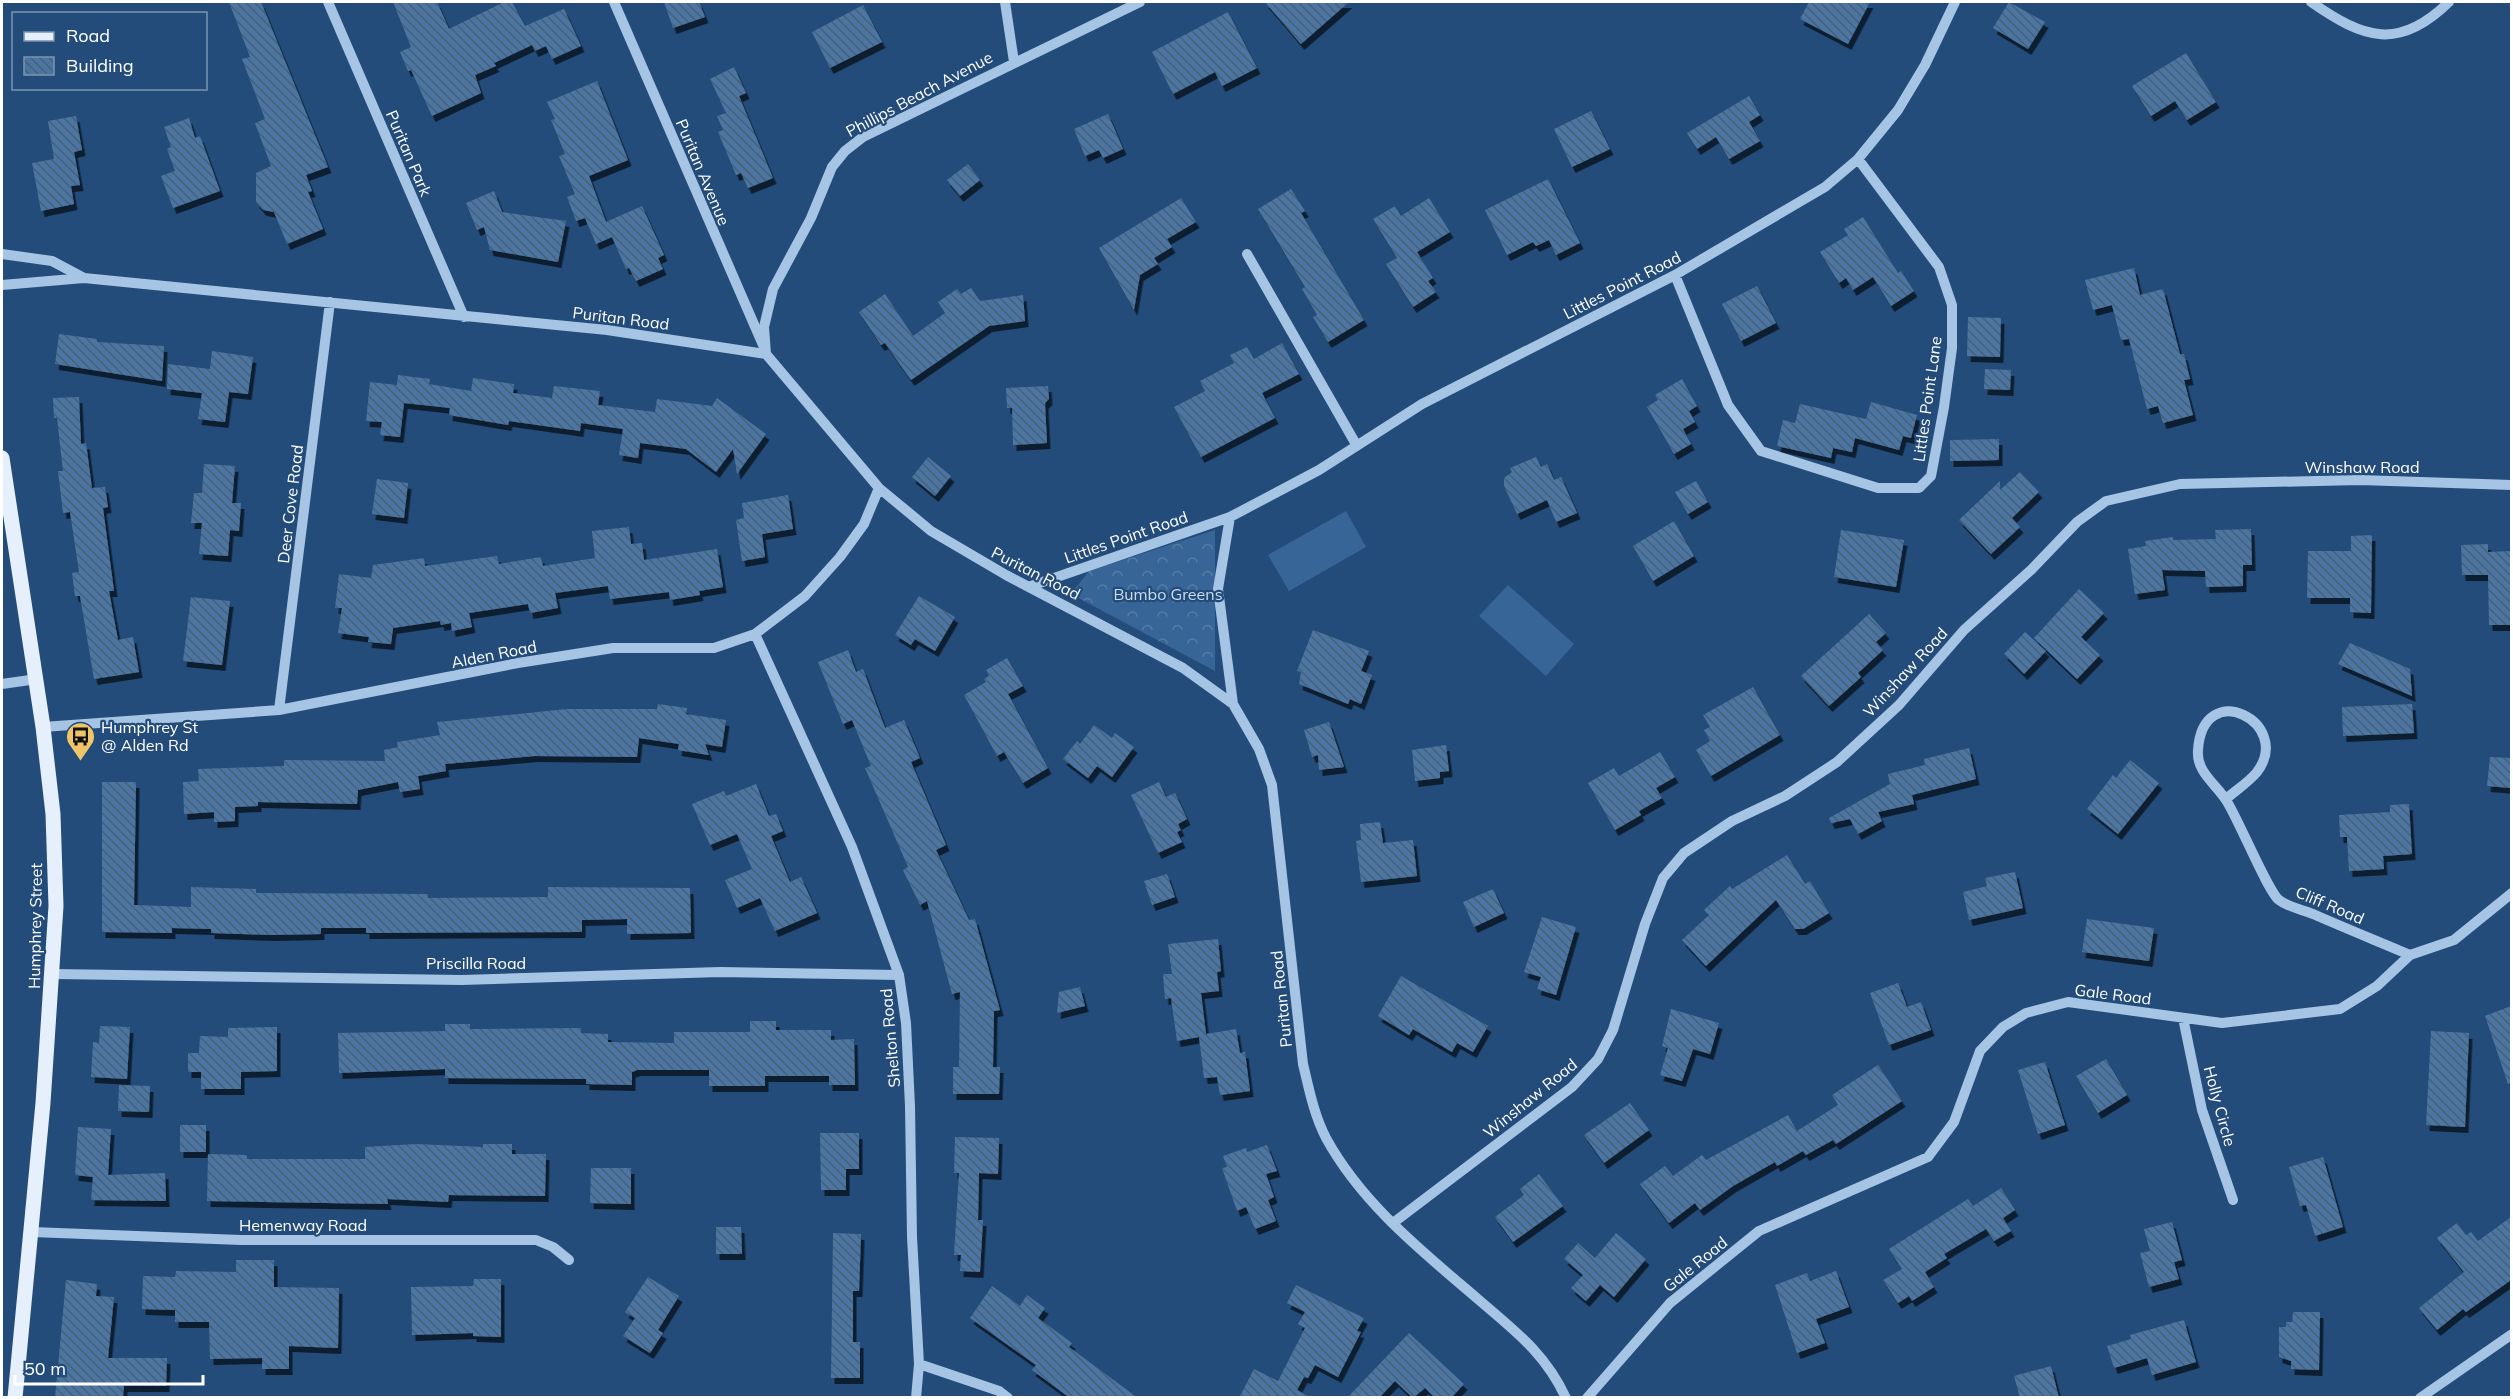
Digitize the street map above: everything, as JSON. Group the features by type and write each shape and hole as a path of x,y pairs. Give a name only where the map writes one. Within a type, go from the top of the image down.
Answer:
{"main road":[{"name":"Humphrey Street","path":"2,458 43,727 53,813 56,906 54,974 15,1398"}],"street":[{"name":"Puritan Park","path":"328,2 464,317"},
{"name":"Puritan Avenue","path":"614,2 766,354"},
{"name":"Phillips Beach Avenue","path":"1005,2 1014,62"},
{"name":"Phillips Beach Avenue","path":"766,354 764,327 773,289 811,218 832,167 845,151 864,137 1140,2"},
{"name":"Littles Point Road","path":"1031,586 1230,517 1319,470 1422,404 1675,275 1825,187 1858,159 1898,110 1925,64 1955,2"},
{"path":"2312,2 2339,21 2365,33 2392,34 2423,24 2449,2"},
{"name":"Littles Point Lane","path":"1675,275 1728,405 1761,452 1878,488 1919,488 1931,476 1944,407 1952,348 1952,305 1939,267 1858,159"},
{"name":"Puritan Road","path":"2,254 52,261 84,278"},
{"path":"1247,254 1357,446"},
{"name":"Puritan Road","path":"2,285 84,278 607,330 766,354 879,488 931,531 1006,575 1031,586 1183,668 1233,704 1259,749 1272,784 1297,1020 1311,1102 1326,1138 1358,1184 1393,1223 1546,1361 1566,1398"},
{"name":"Deer Cove Road","path":"279,710 330,302"},
{"name":"Winshaw Road","path":"1393,1223 1572,1087 1598,1059 1613,1030 1645,924 1663,878 1683,853 1732,821 1785,796 1837,762 1899,705 1964,630 2031,570 2077,522 2106,501 2180,484 2360,480 2511,485"},
{"name":"Alden Road","path":"43,727 279,710 518,663 613,648 714,648 754,634 805,596 840,557 864,524 879,488"},
{"path":"1230,517 1218,589 1233,704"},
{"name":"Shelton Road","path":"754,634 852,847 899,975 906,1023 912,1237 919,1364 916,1398"},
{"path":"2,684 37,679"},
{"name":"Cliff Road","path":"2226,799 2256,774 2263,761 2266,744 2258,725 2236,711 2221,712 2207,720 2199,735 2198,756 2206,778 2226,799 2278,900 2410,955"},
{"name":"Gale Road","path":"1587,1398 1670,1303 1759,1231 1928,1157 1954,1122 1980,1051 2002,1027 2026,1013 2068,1002 2222,1023 2340,1009 2378,986 2410,955 2454,940 2511,893"},
{"name":"Priscilla Road","path":"54,974 462,980 720,972 899,975"},
{"name":"Holly Circle","path":"2183,1018 2202,1110 2233,1200"},
{"name":"Hemenway Road","path":"32,1232 240,1240 536,1240 553,1247 569,1260"},
{"path":"2420,1398 2511,1334"},
{"path":"919,1364 999,1391 1008,1398"}],"green space":[{"path":"1346,511 1366,547 1289,591 1268,555"},
{"name":"Bumbo Greens","path":"1215,530 1215,671 1071,594 1089,571"},
{"path":"1508,585 1574,644 1546,676 1479,616"}],"building":[{"path":"229,2 261,2 328,167 306,175 312,191 308,192 323,229 287,244 274,212 263,210 256,202 256,173 271,166 255,123 265,119 242,59 250,57"},
{"path":"393,2 437,2 449,29 504,2 512,2 525,26 564,9 581,46 552,59 546,46 535,51 532,45 494,63 496,66 475,75 481,93 432,116 400,52 411,47"},
{"path":"664,2 699,2 705,17 673,28"},
{"path":"1265,2 1349,2 1301,44"},
{"path":"1809,2 1870,2 1848,44 1800,19"},
{"path":"2009,2 2045,22 2028,49 1993,28"},
{"path":"863,5 882,42 830,68 812,32"},
{"path":"1228,12 1257,68 1222,86 1215,72 1173,94 1152,52"},
{"path":"2186,53 2216,102 2187,120 2175,101 2151,116 2132,86"},
{"path":"734,67 746,93 739,96 773,178 748,188 741,173 736,175 718,132 723,130 717,116 726,113 710,79"},
{"path":"597,81 628,160 589,176 606,222 642,206 664,255 658,258 663,269 636,281 629,268 626,269 612,237 596,244 585,218 576,221 567,197 575,194 559,156 565,154 551,120 555,119 547,102"},
{"path":"1749,96 1760,115 1749,122 1760,141 1729,159 1716,137 1697,149 1687,133"},
{"path":"1591,111 1610,149 1572,167 1554,129"},
{"path":"1108,114 1123,149 1103,158 1099,150 1085,156 1074,129"},
{"path":"76,116 82,150 74,152 80,185 71,186 74,204 41,211 32,163 54,159 48,121"},
{"path":"189,118 195,138 200,136 220,191 173,208 161,176 175,171 167,149 171,147 164,127"},
{"path":"968,164 980,180 960,196 947,180"},
{"path":"1548,179 1580,243 1556,255 1549,240 1536,246 1533,242 1507,255 1485,210"},
{"path":"1291,189 1305,211 1301,213 1364,320 1328,342 1313,317 1317,315 1302,289 1305,287 1258,209"},
{"path":"494,191 502,212 566,221 558,262 490,250 484,227 477,230 466,203"},
{"path":"1181,198 1196,222 1167,239 1172,247 1154,258 1158,264 1140,275 1134,310 1099,248"},
{"path":"1429,198 1450,232 1417,252 1433,278 1428,281 1436,292 1413,307 1386,264 1397,258 1373,219 1395,206 1401,216"},
{"path":"1863,217 1898,273 1901,271 1914,291 1891,306 1873,277 1853,290 1846,278 1839,283 1820,252 1848,235 1844,229"},
{"path":"2134,268 2140,295 2163,289 2180,354 2184,354 2190,379 2184,380 2193,415 2163,423 2158,406 2147,409 2129,339 2121,340 2112,305 2093,310 2085,280"},
{"path":"1757,286 1776,323 1741,341 1722,304"},
{"path":"971,288 980,301 1023,295 1025,321 989,326 911,380 885,343 881,345 859,312 885,294 913,336 945,313 938,302 957,289 961,294"},
{"path":"1968,317 2001,318 2000,357 1967,356"},
{"path":"59,334 97,339 97,342 164,346 162,381 55,364"},
{"path":"1282,343 1299,374 1262,393 1275,418 1201,457 1174,407 1205,391 1200,381 1234,363 1230,355 1247,347 1254,359"},
{"path":"212,351 253,357 248,394 229,392 225,422 198,419 202,393 167,389 168,364 210,369"},
{"path":"1985,369 2011,370 2010,390 1984,389"},
{"path":"398,375 430,379 429,384 471,391 473,378 514,384 513,393 552,398 554,386 600,391 598,405 655,412 657,399 712,406 717,398 766,434 737,474 733,449 716,472 686,449 640,443 638,458 619,455 623,429 581,423 580,431 509,421 508,425 449,415 450,408 404,403 400,437 380,435 382,422 366,421 370,382 397,385"},
{"path":"1682,379 1697,406 1689,411 1695,422 1683,429 1691,444 1674,454 1647,407 1658,400 1655,395"},
{"path":"1048,386 1049,399 1045,403 1047,443 1013,445 1012,408 1007,408 1006,388"},
{"path":"79,397 81,444 86,443 92,488 105,487 108,507 103,508 114,591 109,591 118,640 133,637 139,672 94,679 80,596 75,596 72,573 79,572 70,512 63,513 58,471 63,471 57,418 54,418 53,398"},
{"path":"1871,402 1917,415 1911,438 1903,436 1899,450 1855,438 1852,452 1833,448 1831,458 1777,446 1783,420 1795,423 1800,404 1866,419"},
{"path":"1999,439 1999,460 1950,461 1950,440"},
{"path":"928,457 951,476 935,496 912,477"},
{"path":"1536,457 1541,467 1547,464 1554,480 1561,477 1577,513 1556,522 1547,500 1517,514 1504,486 1504,478 1512,472 1510,468"},
{"path":"204,464 235,466 232,503 241,503 239,531 230,530 228,556 199,554 202,523 191,523 194,493 202,493"},
{"path":"2020,472 2039,492 2012,518 2020,527 1991,554 1959,520 2000,481 2000,490"},
{"path":"377,479 408,483 404,518 372,514"},
{"path":"1696,481 1708,502 1688,514 1675,492"},
{"path":"788,495 793,529 762,534 765,557 742,561 736,520 744,518 742,503"},
{"path":"1674,521 1694,556 1653,581 1633,546"},
{"path":"629,527 631,544 642,543 644,560 717,549 723,587 699,591 700,595 670,600 669,592 610,599 608,586 555,593 558,608 530,613 528,604 469,613 472,627 452,631 451,623 441,625 440,621 393,628 391,644 368,642 369,637 338,633 342,608 335,608 339,574 371,578 373,565 424,558 425,566 497,556 499,564 541,557 543,566 595,558 592,531"},
{"path":"2251,529 2252,565 2243,565 2243,586 2206,587 2205,571 2162,570 2165,590 2135,594 2128,549 2146,546 2145,541 2173,537 2173,540 2216,539 2215,530"},
{"path":"1841,530 1904,540 1896,587 1834,577"},
{"path":"2372,535 2371,613 2350,612 2350,598 2307,598 2308,551 2351,551 2351,536"},
{"path":"2488,544 2488,552 2511,551 2511,625 2489,625 2488,575 2462,575 2461,545"},
{"path":"2079,589 2104,613 2081,637 2100,655 2077,679 2034,638"},
{"path":"919,596 955,617 935,651 915,639 911,645 895,635"},
{"path":"191,597 230,601 222,665 183,661"},
{"path":"1869,614 1886,633 1876,642 1883,650 1858,673 1861,677 1829,706 1801,676"},
{"path":"1313,630 1369,651 1361,671 1372,675 1361,704 1350,699 1348,704 1299,684 1301,672 1297,671"},
{"path":"2025,632 2046,651 2024,674 2004,654"},
{"path":"2350,643 2410,669 2412,696 2338,664"},
{"path":"848,650 856,672 863,669 885,728 904,720 920,758 911,762 946,845 936,850 969,920 975,919 1000,1010 994,1011 993,1067 1000,1067 999,1094 953,1094 953,1067 959,1067 960,992 952,994 927,901 920,905 903,870 908,867 865,768 871,766 852,720 843,724 818,662"},
{"path":"1007,658 1023,686 1008,694 1048,768 1023,783 1004,752 997,756 964,695 986,682 984,679 989,676 986,670"},
{"path":"1753,687 1780,735 1711,776 1696,750 1710,741 1704,730 1710,727 1703,715"},
{"path":"658,704 687,708 686,714 726,720 722,747 705,744 709,755 678,750 679,744 639,738 637,757 535,756 445,764 446,771 418,776 420,789 400,792 398,782 358,790 357,804 258,802 258,806 235,807 235,821 214,822 214,812 184,814 183,782 199,781 198,769 284,766 284,760 385,761 384,750 398,747 397,742 440,735 437,722 567,709 657,709"},
{"path":"2412,704 2414,733 2343,736 2342,707"},
{"path":"1329,722 1344,767 1319,770 1318,755 1312,757 1304,730"},
{"path":"1094,725 1112,738 1115,733 1134,747 1112,777 1097,766 1088,778 1063,759 1077,741 1080,744"},
{"path":"1446,745 1449,771 1440,772 1440,778 1415,781 1412,750"},
{"path":"1969,748 1976,779 1912,795 1914,804 1878,812 1882,821 1858,834 1850,819 1831,823 1829,818 1890,784 1888,774 1925,765 1924,759"},
{"path":"1660,752 1675,777 1656,788 1662,798 1639,811 1641,815 1615,830 1588,783 1614,768 1619,776"},
{"path":"2490,757 2511,758 2511,788 2487,786"},
{"path":"2130,760 2159,783 2118,834 2087,809 2113,775 2116,778"},
{"path":"102,782 136,782 134,905 191,907 191,887 256,889 256,893 428,894 428,898 548,897 548,887 690,888 691,933 627,934 627,919 582,920 582,932 366,933 366,928 321,928 321,934 272,935 211,933 211,929 172,928 172,933 102,932"},
{"path":"1159,782 1166,797 1175,793 1187,819 1178,824 1181,830 1177,832 1182,842 1158,853 1131,795"},
{"path":"756,784 769,816 776,814 783,831 771,836 790,882 801,877 817,913 775,931 760,898 737,908 725,880 752,869 737,834 710,845 692,804 724,791 726,796"},
{"path":"2409,804 2412,854 2383,856 2384,869 2349,871 2347,837 2340,837 2339,815 2390,812 2390,805"},
{"path":"1380,822 1383,843 1413,840 1417,876 1361,882 1356,841 1361,840 1360,824"},
{"path":"1787,855 1805,884 1810,881 1829,913 1803,929 1795,929 1776,900 1706,966 1682,940 1709,915 1704,910 1730,886 1732,889"},
{"path":"2015,872 2023,908 1969,920 1963,892 1987,886 1985,878"},
{"path":"1167,874 1175,897 1152,905 1144,881"},
{"path":"1493,889 1504,913 1474,927 1463,902"},
{"path":"1542,917 1576,927 1556,995 1537,989 1541,977 1524,972"},
{"path":"2087,919 2154,928 2149,961 2082,952"},
{"path":"1218,939 1221,971 1217,972 1219,991 1201,993 1206,1034 1236,1029 1240,1053 1245,1052 1250,1091 1220,1095 1217,1077 1204,1078 1199,1037 1177,1041 1171,998 1165,999 1163,974 1172,974 1168,944"},
{"path":"1401,976 1488,1026 1473,1052 1457,1043 1452,1052 1413,1029 1409,1035 1378,1016"},
{"path":"1898,983 1907,1007 1921,1002 1931,1030 1889,1045 1870,993"},
{"path":"1080,987 1085,1006 1057,1013 1059,992"},
{"path":"2511,1006 2511,1083 2508,1084 2485,1016"},
{"path":"1671,1009 1719,1023 1710,1054 1693,1049 1682,1081 1660,1075 1668,1048 1662,1046"},
{"path":"750,1021 776,1021 776,1030 831,1030 831,1040 854,1039 855,1085 829,1085 829,1076 765,1076 765,1086 709,1086 709,1070 637,1070 632,1072 632,1085 586,1084 586,1079 445,1078 445,1069 339,1073 338,1033 445,1031 445,1024 470,1024 470,1029 581,1028 581,1033 608,1034 608,1042 674,1043 674,1032 750,1032"},
{"path":"100,1026 130,1027 127,1079 91,1077 93,1042 99,1043"},
{"path":"277,1027 277,1071 241,1072 241,1089 201,1089 201,1072 188,1072 188,1053 199,1053 200,1036 228,1037 228,1028"},
{"path":"2431,1031 2469,1033 2465,1127 2426,1125"},
{"path":"2106,1059 2127,1095 2098,1113 2076,1076"},
{"path":"2045,1062 2065,1125 2038,1134 2018,1070"},
{"path":"1878,1065 1902,1101 1836,1144 1833,1140 1806,1155 1803,1151 1777,1166 1775,1162 1733,1186 1700,1210 1695,1203 1669,1223 1640,1184 1665,1166 1673,1176 1702,1155 1706,1160 1788,1115 1797,1131 1838,1105 1832,1095"},
{"path":"119,1085 150,1086 149,1112 118,1111"},
{"path":"1630,1103 1649,1130 1604,1163 1584,1135"},
{"path":"180,1125 206,1125 206,1152 180,1152"},
{"path":"78,1127 111,1129 108,1175 165,1173 166,1201 91,1200 93,1177 75,1175"},
{"path":"820,1133 859,1133 859,1169 846,1169 846,1190 821,1190"},
{"path":"955,1137 999,1138 998,1174 979,1173 978,1220 983,1220 980,1272 960,1271 961,1255 954,1255 959,1173 954,1173"},
{"path":"416,1144 483,1147 483,1144 512,1144 512,1154 546,1154 545,1196 449,1195 448,1202 387,1199 388,1204 207,1201 208,1154 247,1155 247,1159 365,1159 365,1147"},
{"path":"1267,1145 1277,1171 1266,1174 1274,1197 1268,1200 1276,1221 1255,1229 1246,1207 1237,1211 1222,1168 1227,1167 1223,1156 1246,1148 1247,1152"},
{"path":"2323,1157 2343,1227 2315,1236 2306,1205 2300,1206 2289,1167"},
{"path":"591,1168 631,1168 631,1204 590,1203"},
{"path":"1539,1174 1563,1206 1513,1242 1495,1217 1524,1195 1520,1189"},
{"path":"2001,1188 2015,1210 2003,1218 2011,1231 1994,1241 1986,1229 1944,1254 1947,1258 1925,1272 1934,1287 1912,1301 1909,1296 1898,1303 1883,1280 1902,1269 1889,1249 1968,1199 1973,1206"},
{"path":"2511,1217 2511,1280 2466,1312 2463,1309 2437,1330 2419,1308 2464,1272 2437,1238 2457,1223 2466,1235 2471,1232 2478,1241"},
{"path":"2172,1222 2182,1260 2174,1262 2179,1279 2149,1287 2140,1253 2150,1251 2144,1229"},
{"path":"716,1227 741,1227 742,1254 716,1254"},
{"path":"833,1233 861,1234 859,1291 853,1291 853,1342 860,1342 860,1378 831,1378"},
{"path":"1616,1233 1646,1259 1614,1297 1600,1285 1586,1301 1571,1288 1583,1275 1564,1259 1578,1243 1595,1258"},
{"path":"236,1260 274,1260 274,1287 339,1288 338,1348 289,1346 289,1369 262,1369 262,1358 210,1359 209,1322 175,1322 175,1310 142,1309 143,1276 175,1277 176,1271 236,1272"},
{"path":"1836,1271 1849,1307 1816,1319 1825,1343 1797,1353 1775,1285 1807,1273 1810,1281"},
{"path":"648,1277 679,1296 658,1330 663,1333 650,1353 623,1336 635,1318 625,1312"},
{"path":"474,1279 501,1279 501,1337 473,1336 473,1333 412,1335 411,1287 473,1286"},
{"path":"66,1280 97,1284 96,1296 114,1297 108,1358 167,1358 166,1386 124,1386 123,1398 55,1398"},
{"path":"1296,1285 1364,1318 1357,1331 1361,1332 1338,1377 1315,1365 1308,1378 1304,1377 1297,1390 1312,1398 1239,1398 1254,1369 1278,1381 1305,1328 1298,1324 1305,1312 1287,1303"},
{"path":"992,1286 1020,1306 1027,1295 1045,1308 1038,1318 1072,1343 1069,1347 1138,1398 1070,1398 1032,1370 1036,1365 970,1318"},
{"path":"2293,1312 2320,1312 2319,1370 2291,1369 2291,1361 2279,1357 2279,1327 2286,1327 2286,1322 2292,1322"},
{"path":"2184,1320 2196,1362 2152,1375 2147,1358 2114,1368 2107,1346 2131,1339 2130,1335"},
{"path":"1409,1333 1464,1384 1451,1398 1435,1398 1425,1388 1413,1398 1395,1381 1379,1398 1347,1398"},
{"path":"2051,1366 2059,1398 2020,1398 2014,1376"}],"place":[{"name":"Humphrey St @ Alden Rd","path":"80,762"}]}
